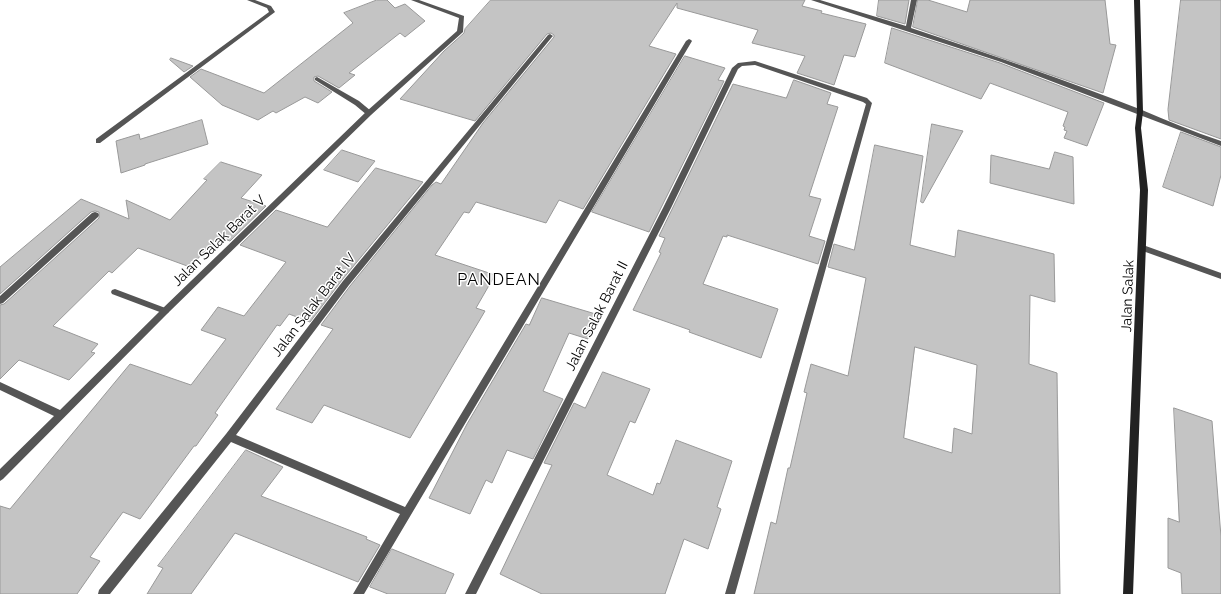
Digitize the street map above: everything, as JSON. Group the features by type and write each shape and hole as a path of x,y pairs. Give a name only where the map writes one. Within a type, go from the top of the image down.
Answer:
{"street":[{"path":"98,141 272,12 269,7 250,0"},
{"name":"Jalan Salak Barat V","path":"0,476 165,311 368,112 458,35 462,29 462,17 414,0"},
{"path":"814,0 908,29 1003,61 1221,144"},
{"path":"908,29 914,0"},
{"name":"Jalan Salak","path":"1128,594 1143,248 1144,190 1138,128 1140,112 1137,0"},
{"name":"Jalan Salak Barat IV","path":"103,594 229,437 346,282 550,36"},
{"path":"358,594 690,41"},
{"name":"Jalan Salak Barat II","path":"470,594 667,208 735,68 740,64 755,63 865,100 869,103 730,594"},
{"path":"317,79 357,103 368,112"},
{"path":"0,301 95,215"},
{"path":"1143,248 1220,277"},
{"path":"114,292 165,311"},
{"path":"0,386 60,415"},
{"path":"229,437 406,512"}],"building":[{"path":"377,0 387,0 395,8 405,4 425,21 405,37 400,33 349,73 355,75 339,88 318,76 314,77 314,81 332,92 318,103 305,97 276,113 273,111 258,120 222,105 190,77 201,69 264,93 353,23 344,13"},
{"path":"491,0 805,0 802,6 822,11 821,13 866,24 855,57 844,55 834,85 797,73 805,56 752,43 758,30 677,8 677,3 649,46 676,54 583,209 559,200 546,223 476,202 469,213 464,212 435,255 495,275 476,308 485,311 410,438 324,405 312,423 276,409 333,329 321,325 350,286 432,185 436,182 441,184 483,123 554,37 551,33 547,34 475,121 400,99 444,51 464,33 465,29"},
{"path":"879,0 909,0 905,24 877,16"},
{"path":"918,0 928,0 967,12 970,0 1105,0 1110,44 1116,45 1103,93 913,27"},
{"path":"1181,0 1221,0 1221,139 1169,120 1168,110"},
{"path":"892,28 1000,63 1104,103 1087,146 1064,138 1067,131 1064,130 1065,127 1063,126 1068,112 990,83 981,99 885,63"},
{"path":"685,56 725,68 718,80 724,81 649,232 592,212"},
{"path":"171,58 193,66 184,72 170,60"},
{"path":"794,80 831,93 827,104 838,107 809,196 821,199 809,236 825,241 818,264 727,235 727,237 723,236 703,284 778,309 761,358 689,332 690,330 633,310 661,253 659,252 665,238 659,236 733,84 786,98"},
{"path":"202,120 208,144 121,173 116,141 139,134 140,139"},
{"path":"932,124 963,131 923,203 921,202"},
{"path":"1181,132 1221,147 1221,175 1213,206 1163,187"},
{"path":"875,145 923,156 910,245 955,257 958,230 1054,254 1055,302 1030,295 1029,364 1057,373 1060,594 754,594 771,522 776,524 788,468 790,468 807,393 804,392 811,364 848,376 866,278 828,267 834,244 854,250","holes":["915,347 977,365 972,434 954,428 952,453 904,438"]},
{"path":"342,150 375,161 358,182 324,170"},
{"path":"1055,152 1073,157 1074,204 990,183 991,155 1049,169"},
{"path":"221,162 262,175 241,198 266,206 230,241 218,237 190,267 138,248 112,273 109,271 53,326 98,344 91,352 95,353 69,380 19,360 0,379 0,305 4,304 99,218 99,212 91,212 0,294 0,267 81,199 129,219 126,200 170,220 207,180 204,179"},
{"path":"376,168 423,182 342,280 310,322 289,314 280,326 277,325 215,413 218,415 140,519 123,512 90,557 100,561 77,594 0,594 0,506 10,509 130,364 191,385 226,339 201,330 218,307 244,316 286,262 240,245 276,210 327,227"},
{"path":"542,298 599,315 588,339 569,333 543,391 563,399 533,459 507,450 492,483 486,480 470,514 429,498 467,424 526,324 529,325"},
{"path":"603,372 650,389 635,423 630,421 607,475 653,495 657,483 660,484 676,440 732,461 717,507 721,509 708,549 684,539 665,594 542,594 500,574 552,465 544,463 574,403 585,408"},
{"path":"1174,408 1212,421 1221,537 1221,594 1182,594 1181,573 1168,568 1168,518 1179,522"},
{"path":"246,450 283,467 261,496 367,537 366,539 380,545 358,582 235,533 191,594 147,594 163,568 158,566"},
{"path":"392,549 454,574 445,594 388,594 370,587"}],"district":[{"name":"PANDEAN","path":"499,280"}]}
